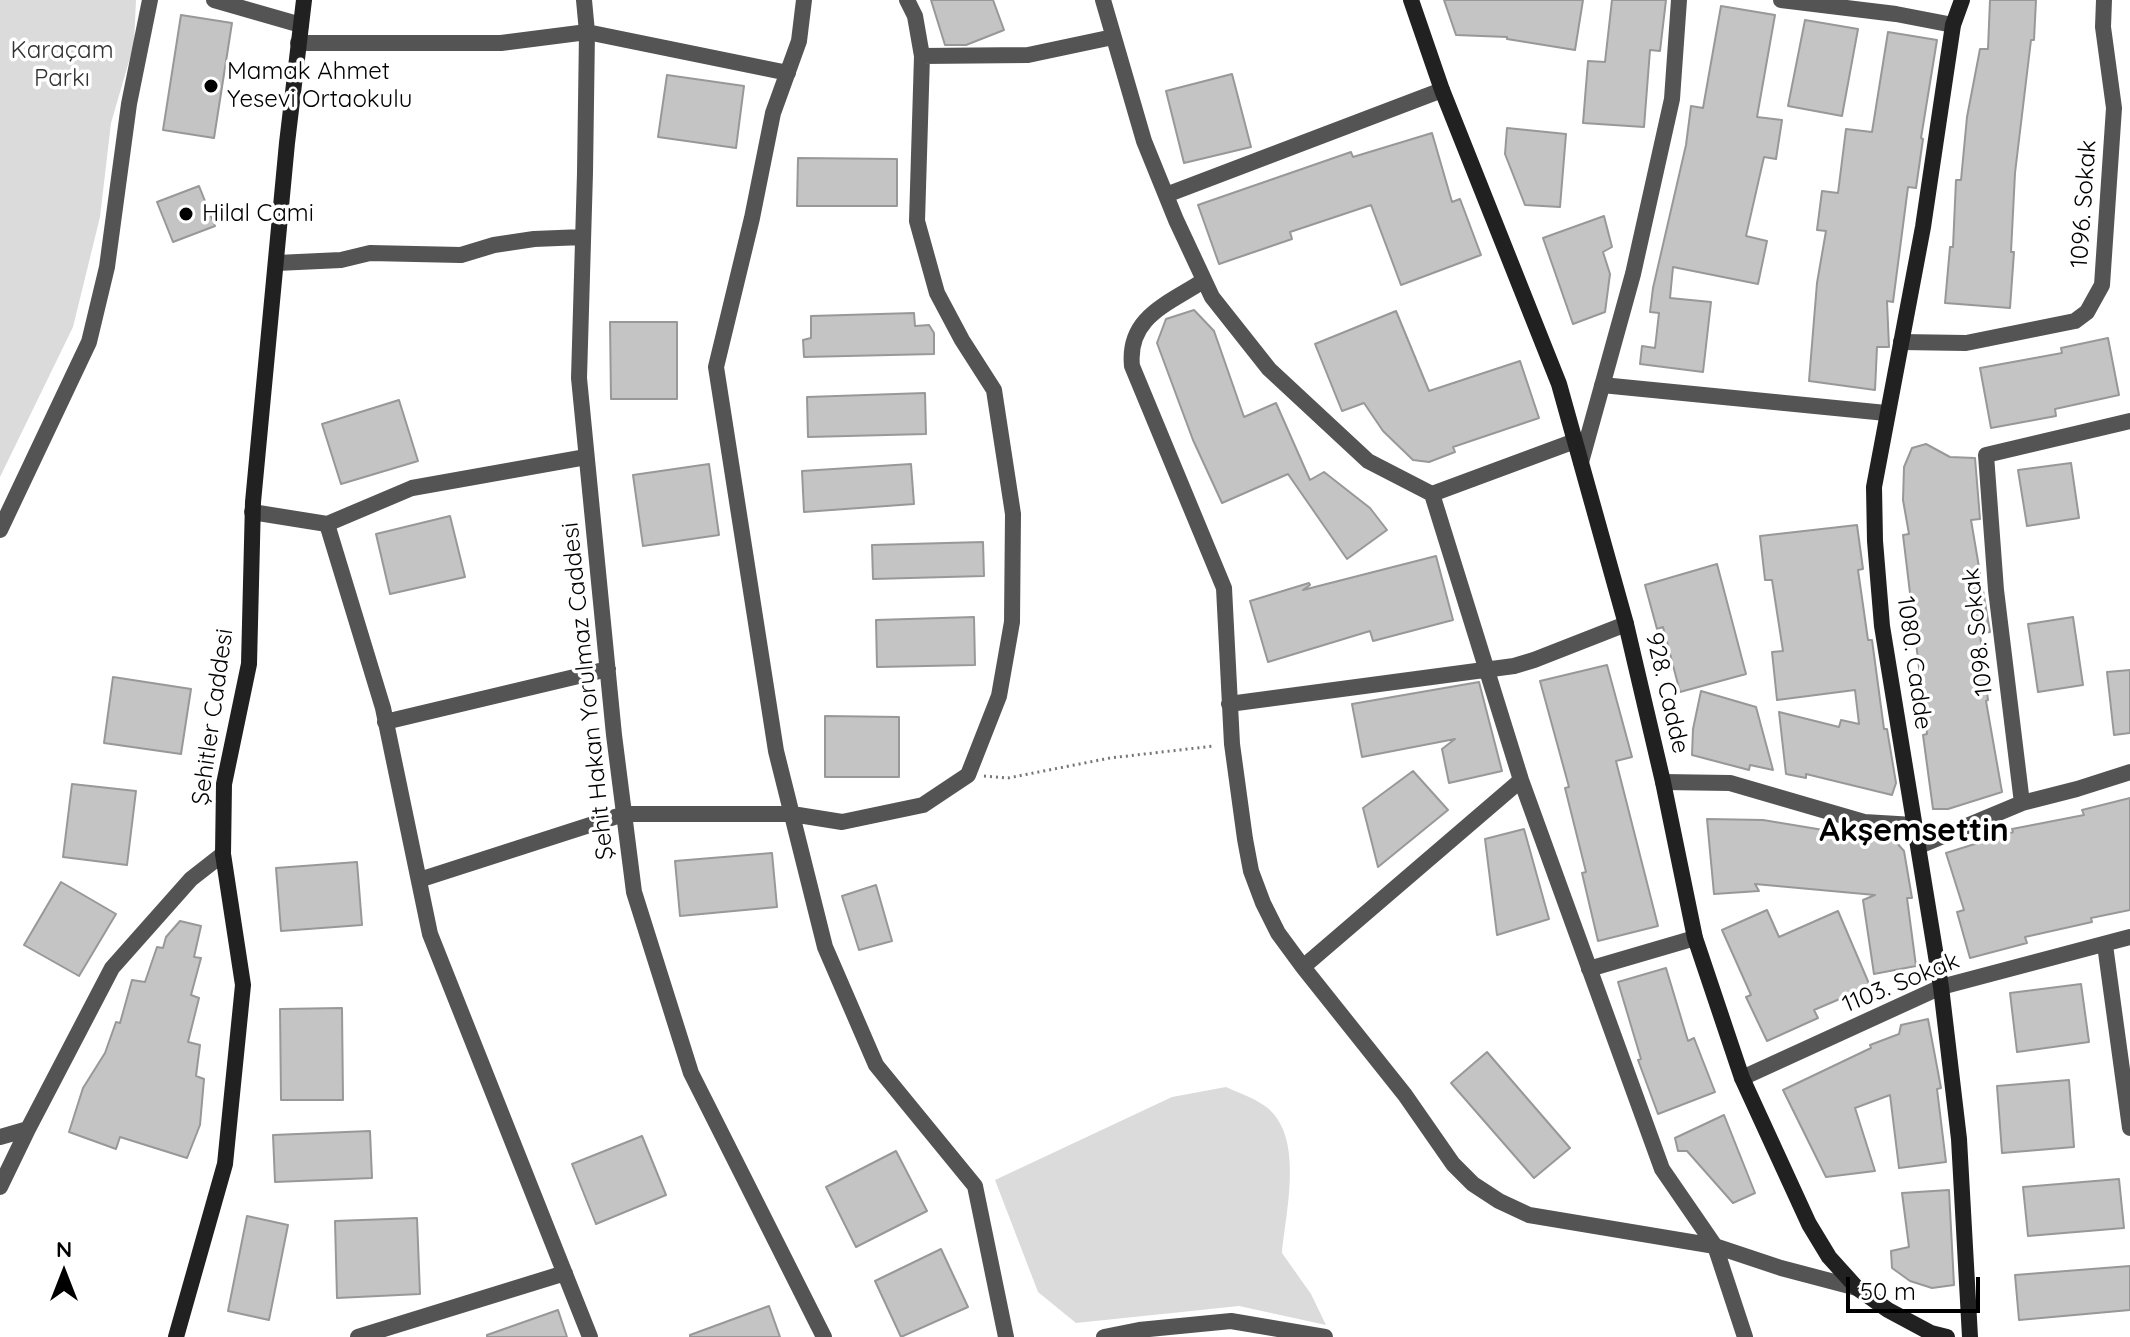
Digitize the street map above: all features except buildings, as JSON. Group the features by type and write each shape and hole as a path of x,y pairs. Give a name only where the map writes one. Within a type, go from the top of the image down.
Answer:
{"street":[{"path":"0,530 89,342 107,267 129,104 150,0"},
{"path":"214,0 301,25"},
{"name":"Şehitler Caddesi","path":"176,1337 225,1164 243,985 223,854 224,784 249,664 252,512 304,0"},
{"name":"Şehit Hakan Yorulmaz Caddesi","path":"584,0 587,32 579,378 634,892 691,1073 824,1337"},
{"path":"804,0 799,41 773,113 752,218 716,367 776,751 825,947 876,1065 975,1186 1006,1337"},
{"path":"419,880 624,814 792,814 842,822 923,805 968,775 999,696 1012,622 1013,514 994,390 937,293 917,221 922,56 915,16 907,0"},
{"path":"1103,0 1144,141 1203,281 1269,369 1357,451 1368,461 1432,494 1521,780 1662,1169 1715,1246 1745,1337"},
{"name":"928. Cadde","path":"1411,0 1442,90 1559,384 1626,624 1695,938 1742,1078 1809,1224 1829,1257 1857,1288 1888,1310 1931,1333 1947,1337"},
{"path":"1581,462 1633,274 1672,99 1679,0"},
{"path":"1781,0 1896,14 1953,25"},
{"name":"1080. Cadde","path":"1962,0 1953,25 1928,195 1874,487 1882,626 1941,987 1959,1139 1970,1337"},
{"name":"1096. Sokak","path":"1901,342 1966,343 2075,321 2087,312 2102,285 2114,108 2103,27 2104,0"},
{"path":"298,43 501,43 587,32 788,73"},
{"path":"922,56 1028,55 1113,37"},
{"path":"1166,195 1442,90"},
{"path":"277,263 341,260 370,253 461,255 494,245 534,239 583,237"},
{"path":"1203,281 1142,322 1134,334 1130,349 1132,366 1224,588 1232,744 1251,871 1278,933 1396,1083 1453,1164 1473,1184 1499,1201 1540,1217 1715,1246 1857,1288"},
{"path":"1602,385 1886,413"},
{"name":"1098. Sokak","path":"2022,803 1996,590 1986,455 2130,421"},
{"path":"1432,494 1575,441"},
{"path":"252,512 327,524 412,488 586,457"},
{"path":"327,524 385,722 430,934 590,1337"},
{"path":"1229,704 1534,660 1626,624"},
{"path":"385,722 608,669"},
{"path":"1919,846 2022,803 2130,772"},
{"path":"1303,967 1521,780"},
{"path":"1663,782 1730,783 1864,822 1914,825"},
{"path":"0,1187 112,968 191,879 223,854"},
{"name":"1103. Sokak","path":"1742,1078 1941,987 2130,937"},
{"path":"1589,969 1695,938"},
{"path":"2105,945 2130,1128"},
{"path":"0,1137 28,1129"},
{"path":"358,1337 565,1273"},
{"path":"1104,1337 1139,1330 1231,1321 1325,1337"}],"path":[{"path":"968,775 1008,778 1110,758 1232,744"}],"green space":[{"name":"Karaçam Parkı","path":"0,0 136,0 134,44 111,123 100,217 73,327 0,477"},
{"path":"1226,1087 1265,1106 1277,1119 1285,1135 1290,1174 1282,1253 1311,1294 1326,1325 1239,1306 1076,1323 1038,1292 995,1180 1172,1097"}],"place":[{"name":"Mamak Ahmet Yesevi Ortaokulu","path":"211,86"},
{"name":"Hilal Cami","path":"186,214"}],"district":[{"name":"Akşemsettin","path":"1914,831"}]}
